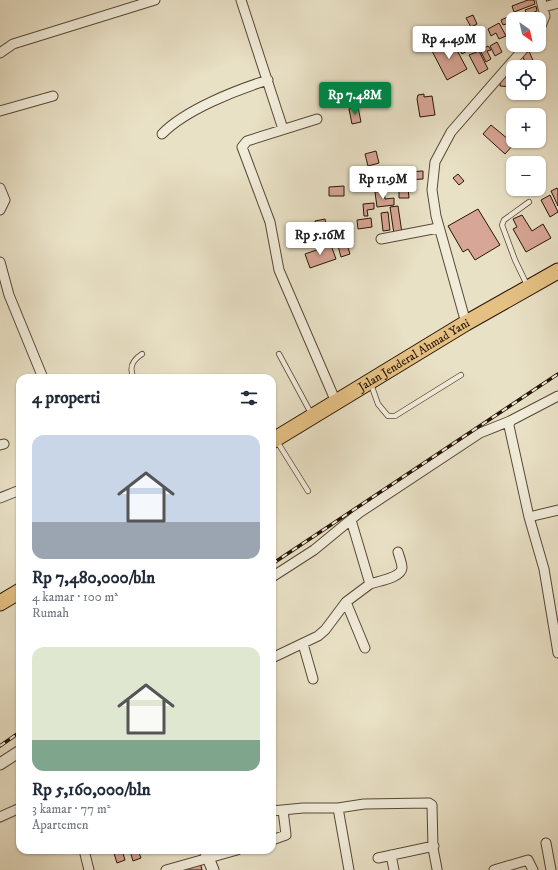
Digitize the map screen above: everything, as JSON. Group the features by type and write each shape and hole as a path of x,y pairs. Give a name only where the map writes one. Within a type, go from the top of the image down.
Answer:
{"highway":[{"name":"Jalan Jenderal Ahmad Yani","path":"276,443 313,416 336,402 466,323 558,271"},
{"path":"276,443 558,279"},
{"path":"0,603 16,593"},
{"path":"0,611 16,601"}],"street":[{"path":"0,53 13,44 155,0"},
{"path":"241,0 283,128"},
{"path":"542,4 558,3"},
{"path":"466,323 438,228 432,190 435,162 450,132 521,52"},
{"path":"162,134 171,124 205,106 245,88 268,80"},
{"path":"0,111 53,96"},
{"path":"317,119 283,128 248,141 242,147 270,222 279,270 336,402"},
{"path":"0,188 5,200 0,210"},
{"path":"381,239 438,228"},
{"path":"0,262 9,295 41,374"},
{"path":"0,298 9,295"},
{"path":"276,574 314,550 351,520 480,432 510,421 558,396"},
{"path":"510,421 509,426 529,517 544,570 558,653"},
{"path":"0,498 16,492"},
{"path":"529,517 558,510"},
{"path":"351,520 370,584"},
{"path":"276,656 303,644 325,630 346,602 370,584 396,576 402,569 398,552"},
{"path":"346,602 366,648"},
{"path":"303,644 313,679"},
{"path":"0,764 16,754"},
{"path":"276,811 338,808 364,804 429,803 432,809 437,870"},
{"path":"338,808 349,870"},
{"path":"0,817 16,810"},
{"path":"276,839 286,835 283,810"},
{"path":"546,844 551,870"},
{"path":"378,858 434,846"},
{"path":"85,854 89,870"},
{"path":"166,870 207,854 213,870"},
{"path":"548,856 558,854"},
{"path":"391,855 394,870"},
{"path":"494,870 528,860 533,870"}],"lane":[{"path":"529,202 504,220 502,225 512,254 529,288"},
{"path":"132,374 131,365 134,360 142,354"},
{"path":"279,354 313,416"},
{"path":"372,387 383,411 388,416 395,416 461,375"},
{"path":"276,447 308,491"}],"building":[{"path":"528,0 534,0 535,4 514,12 512,6"},
{"path":"536,6 537,11 526,12 525,10"},
{"path":"473,15 477,24 471,27 466,18"},
{"path":"506,18 506,24 503,25 501,20"},
{"path":"499,23 506,36 499,39 496,33 491,36 488,29"},
{"path":"461,40 467,51 462,54 456,42"},
{"path":"452,41 467,69 447,80 432,51"},
{"path":"497,42 502,52 495,56 490,46"},
{"path":"488,46 491,50 487,51 491,59 486,62 480,50"},
{"path":"479,51 488,69 479,74 469,55"},
{"path":"529,52 533,60 524,60 522,55"},
{"path":"501,76 506,76 506,86 500,86"},
{"path":"424,94 424,97 432,96 435,115 420,117 417,99 418,95"},
{"path":"358,107 361,122 352,124 349,109"},
{"path":"491,125 506,137 506,148 510,148 505,154 483,134"},
{"path":"376,151 379,163 368,166 365,154"},
{"path":"423,171 423,179 407,180 406,172"},
{"path":"458,174 464,181 459,185 453,178"},
{"path":"344,186 344,196 329,196 329,187"},
{"path":"399,188 408,188 409,198 399,198"},
{"path":"557,188 558,190 558,206 551,191"},
{"path":"384,191 385,199 394,198 394,205 377,207 375,192"},
{"path":"550,195 558,212 550,217 541,200"},
{"path":"374,203 374,209 367,210 368,216 364,216 363,204"},
{"path":"398,206 402,233 394,234 390,207"},
{"path":"478,209 500,245 475,260 468,249 463,252 448,226"},
{"path":"388,212 390,230 383,231 381,213"},
{"path":"522,215 532,231 543,224 551,238 526,252 513,229 517,227 513,219"},
{"path":"371,218 372,227 358,229 357,220"},
{"path":"325,219 327,229 317,231 315,221"},
{"path":"347,244 350,254 341,257 338,246"},
{"path":"331,245 336,259 310,268 305,254"},
{"path":"114,854 123,854 125,860 117,863"},
{"path":"131,854 140,854 141,858 133,861"},
{"path":"200,862 202,870 182,870"}],"railway":[{"path":"276,561 558,374"},
{"path":"0,746 16,735"}]}
